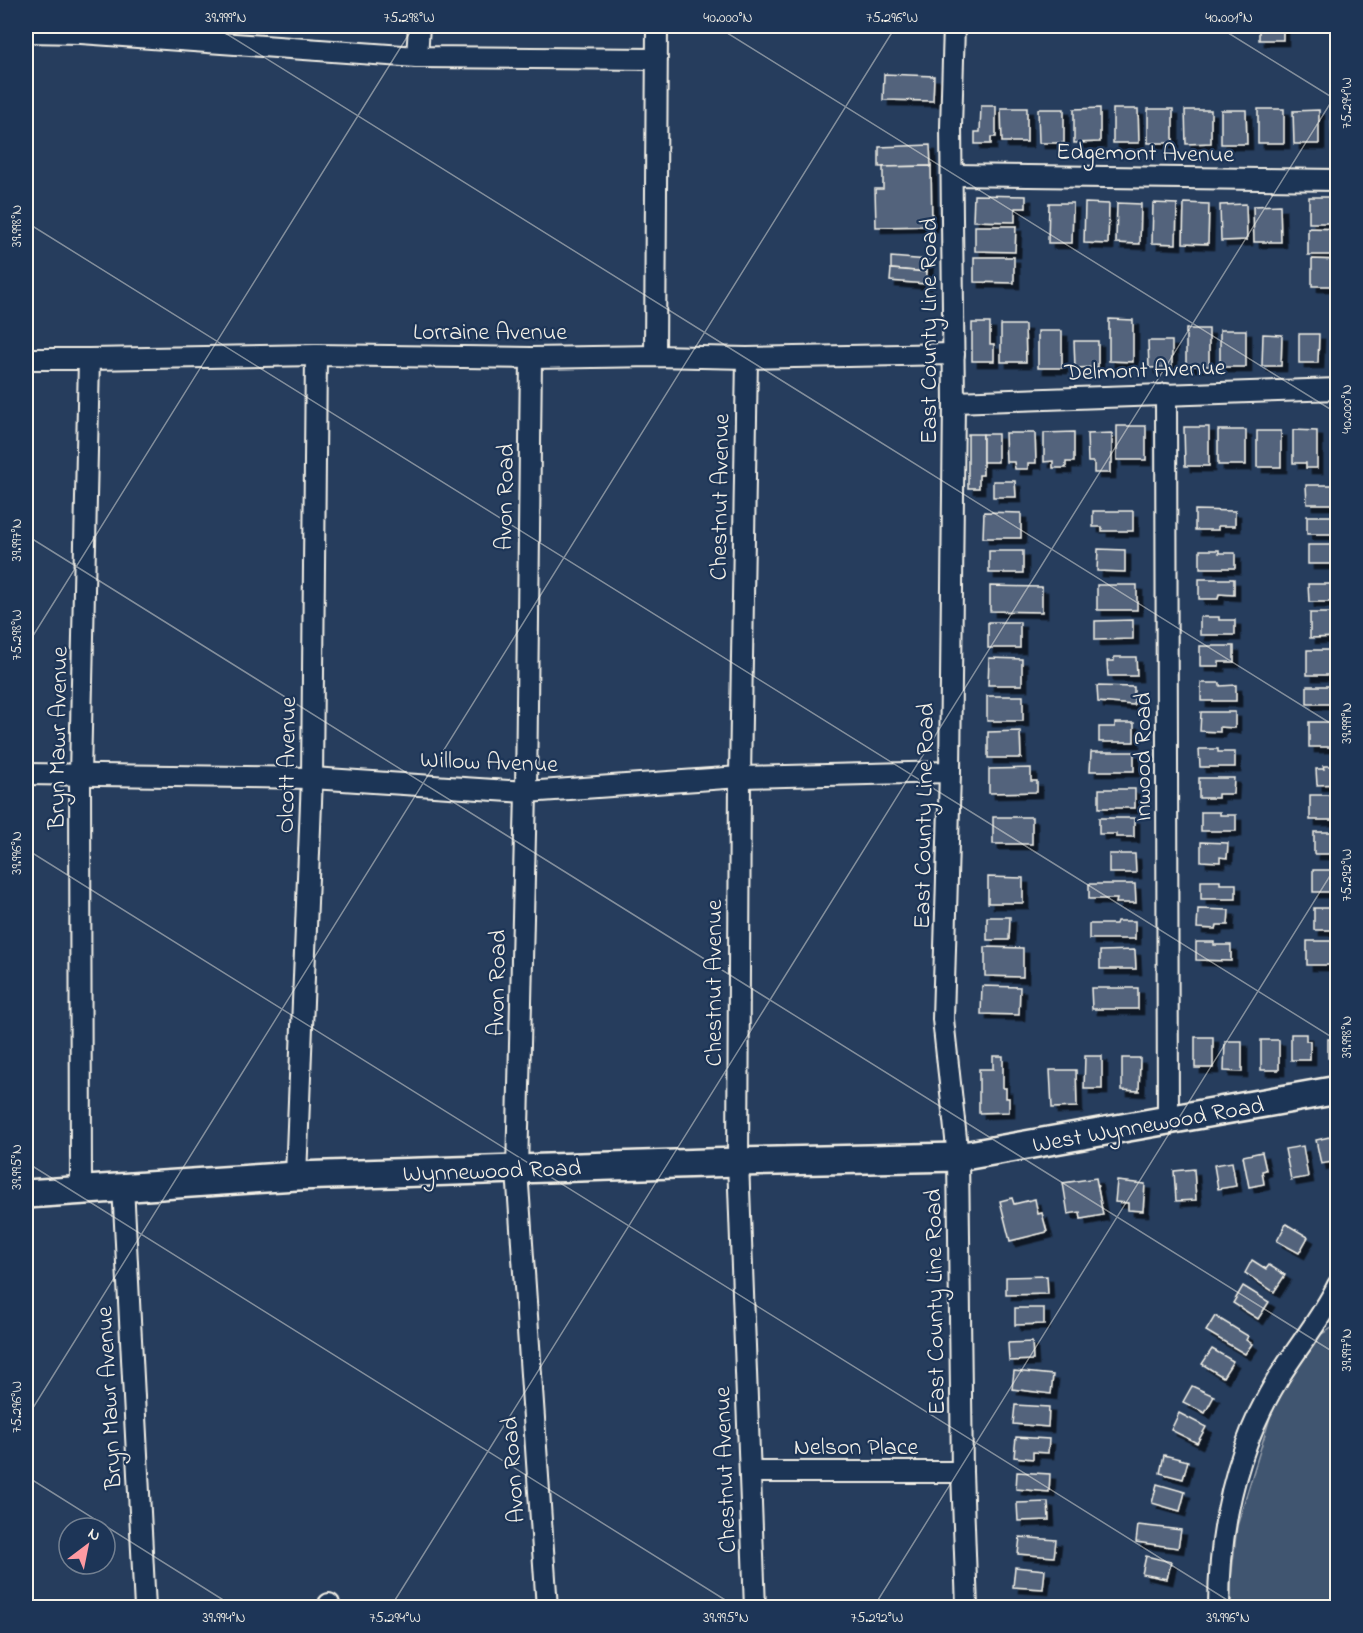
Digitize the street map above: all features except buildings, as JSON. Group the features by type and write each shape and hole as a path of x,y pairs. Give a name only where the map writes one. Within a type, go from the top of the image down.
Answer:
{"main road":[{"name":"West Wynnewood Road","path":"958,1156 1338,1090"},
{"name":"Wynnewood Road","path":"26,1194 296,1176 958,1156"}],"street":[{"path":"417,57 419,26"},
{"path":"655,356 657,26"},
{"name":"East County Line Road","path":"954,26 951,127 954,402 950,772 943,1019 958,1156 962,1472 967,1608"},
{"path":"26,32 87,29 417,57 656,58"},
{"name":"Edgemont Avenue","path":"953,175 1338,180"},
{"name":"Lorraine Avenue","path":"26,358 316,355 747,358 954,354"},
{"name":"Olcott Avenue","path":"296,1176 312,778 316,355"},
{"name":"Avon Road","path":"531,358 526,792 517,1170 547,1608"},
{"name":"Chestnut Avenue","path":"747,358 740,777 738,1161 755,1608"},
{"name":"Bryn Mawr Avenue","path":"81,1189 81,775 89,359"},
{"name":"Delmont Avenue","path":"954,402 1338,389"},
{"name":"Inwood Road","path":"1166,394 1168,1121"},
{"name":"Willow Avenue","path":"26,774 312,778 526,792 740,777 950,772"},
{"name":"Bryn Mawr Avenue","path":"123,1186 145,1608"},
{"path":"1219,1608 1224,1525 1234,1479 1245,1444 1279,1377 1332,1308 1338,1285"},
{"name":"Nelson Place","path":"750,1472 962,1472"}],"shaded area":[{"path":"1337,1325 1337,1607 1231,1608 1231,1579 1237,1526 1275,1401 1316,1337"}]}
